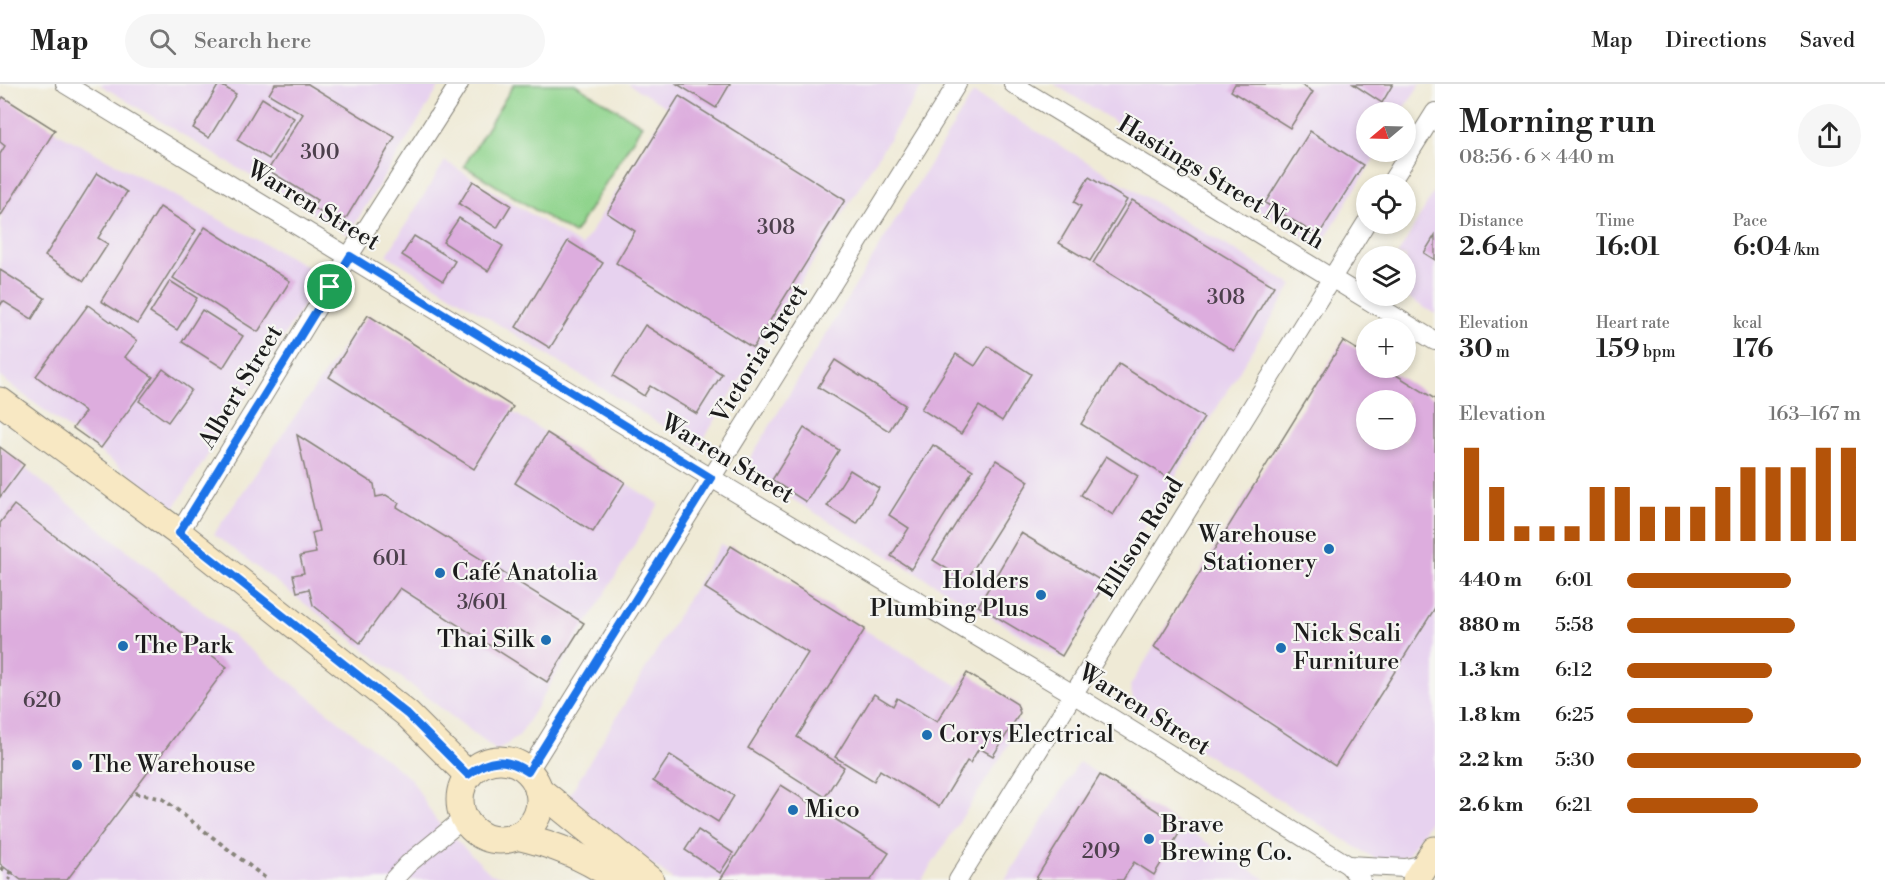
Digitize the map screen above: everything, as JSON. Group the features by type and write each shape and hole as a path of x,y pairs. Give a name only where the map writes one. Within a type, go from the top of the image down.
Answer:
{"main road":[{"path":"0,401 179,533 407,714 468,775"},
{"path":"618,880 591,862 553,846 517,836 499,840 485,837 473,830 464,818 460,797 468,775 480,765 496,760 513,762 650,880"},
{"path":"517,836 535,820 539,807 533,781"}],"street":[{"name":"Warren Street","path":"65,84 711,478 1073,694 1348,865 1360,880"},
{"name":"Albert Street","path":"179,533 459,84"},
{"name":"Victoria Street","path":"533,781 711,478 957,84"},
{"name":"Hastings Street North","path":"1013,84 1435,341"},
{"path":"1396,174 1435,112"},
{"name":"Ellison Road","path":"958,880 1359,234"},
{"path":"393,880 408,864 464,818"},
{"path":"1348,865 1405,868 1426,865"}],"path":[{"path":"135,793 163,799 268,880"},
{"path":"0,868 12,873 9,880"}],"shaded area":[{"path":"99,84 441,84 348,235"},
{"path":"628,84 923,84 698,448 387,255 445,161 582,246 668,108"},
{"path":"1054,84 1420,84 1408,102 1356,102 1356,162 1372,162 1364,174 1356,174 1356,188 1319,248"},
{"path":"973,93 1292,285 1063,660 743,470"},
{"path":"2,103 323,275 174,508 0,377"},
{"path":"1435,190 1435,314 1416,303 1416,246 1403,246 1410,234 1416,234 1416,223"},
{"path":"368,321 659,504 519,736 497,751 214,534 358,325"},
{"path":"1343,341 1356,349 1356,378 1401,378 1435,399 1435,813 1408,855 1382,863 1136,711 1130,686"},
{"name":"The Park","path":"0,448 412,780 435,819 491,874 521,880 0,880"},
{"path":"721,544 1022,724 922,880 673,880 567,799"},
{"path":"1079,762 1267,880 1005,880"}],"green space":[{"path":"514,84 575,84 642,125 574,234 464,166"}],"building":[{"path":"219,84 236,94 209,138 193,128"},
{"path":"275,84 308,84 395,137 342,225 312,207 317,200 268,170 303,114 269,94"},
{"path":"677,84 730,84 716,108"},
{"path":"1235,84 1300,84 1313,92 1290,128 1231,91"},
{"path":"1353,84 1393,84 1380,102"},
{"path":"679,96 845,200 753,348 616,263 635,231 607,213"},
{"path":"3,97 55,130 0,217 0,154 5,146 0,142 0,101"},
{"path":"262,98 294,118 269,159 237,140"},
{"path":"1310,131 1363,165 1318,236 1265,203"},
{"path":"97,173 127,192 98,238 108,244 84,281 45,256"},
{"path":"1089,177 1127,200 1090,261 1059,243 1081,206 1074,202"},
{"path":"473,181 511,205 497,228 459,204"},
{"path":"1132,200 1274,286 1234,351 1093,263"},
{"path":"160,207 196,230 137,324 101,301"},
{"path":"459,218 503,246 488,271 443,242"},
{"path":"205,227 290,281 258,332 173,278"},
{"path":"1435,235 1435,260 1424,253"},
{"path":"414,236 455,261 443,281 402,255"},
{"path":"568,241 603,263 550,348 516,327"},
{"path":"0,270 45,298 32,319 3,301 0,306"},
{"path":"170,281 197,298 177,330 150,313"},
{"path":"88,305 137,341 125,357 153,377 101,448 73,428 85,412 36,376"},
{"path":"202,310 243,336 223,368 182,342"},
{"path":"368,315 513,407 474,469 329,377"},
{"path":"645,325 722,374 697,414 650,386 644,396 613,376"},
{"path":"1343,341 1356,349 1356,378 1401,378 1435,399 1435,608 1335,766 1154,647"},
{"path":"988,346 1031,374 1002,421 979,406 961,434 921,409 956,354 975,366"},
{"path":"835,360 905,405 889,431 818,387"},
{"path":"1119,364 1204,418 1167,477 1081,424"},
{"path":"163,369 191,390 168,422 139,401"},
{"path":"804,428 839,450 806,502 772,480"},
{"path":"547,433 625,482 593,532 515,483"},
{"path":"297,435 374,484 376,497 386,495 399,503 397,507 584,623 547,682 400,588 360,643 313,605 309,589 297,592 293,575 304,573 300,556 316,553 312,533 319,531"},
{"path":"933,445 973,470 911,569 891,556 909,528 889,515"},
{"path":"0,447 24,465 0,497"},
{"path":"1106,456 1138,476 1113,515 1081,495"},
{"path":"996,460 1029,481 966,581 933,560"},
{"path":"850,470 879,488 857,524 827,506"},
{"name":"The Warehouse","path":"14,505 227,667 67,880 21,880 0,864 0,523"},
{"name":"Holders Plumbing Plus","path":"1021,533 1105,583 1062,656 978,606"},
{"path":"731,546 865,629 797,737 844,767 825,797 748,748 808,653 705,588"},
{"name":"Corys Electrical","path":"967,673 1017,704 1020,713 993,756 979,748 970,763 967,761 939,807 880,770 874,781 835,757 874,694 893,706 897,698 937,722"},
{"path":"670,755 734,796 718,822 653,781"},
{"path":"1100,775 1183,827 1154,875 1134,862 1123,880 1035,880"},
{"name":"Mico","path":"781,785 889,853 871,880 720,880"},
{"path":"698,830 733,853 720,873 685,850"}],"place":[{"name":"Warehouse Stationery","path":"1329,549"},
{"name":"Café Anatolia","path":"440,573"},
{"name":"Holders Plumbing Plus","path":"1041,595"},
{"name":"Thai Silk","path":"546,640"},
{"name":"The Park","path":"123,646"},
{"name":"Nick Scali Furniture","path":"1281,648"},
{"name":"Corys Electrical","path":"927,735"},
{"name":"The Warehouse","path":"77,765"},
{"name":"Mico","path":"793,810"},
{"name":"Brave Brewing Co.","path":"1149,839"}],"route":[{"path":"350,256 711,478 528,772 513,762 496,760 480,765 468,775 460,763 407,714 179,533 330,287 350,256"}]}
